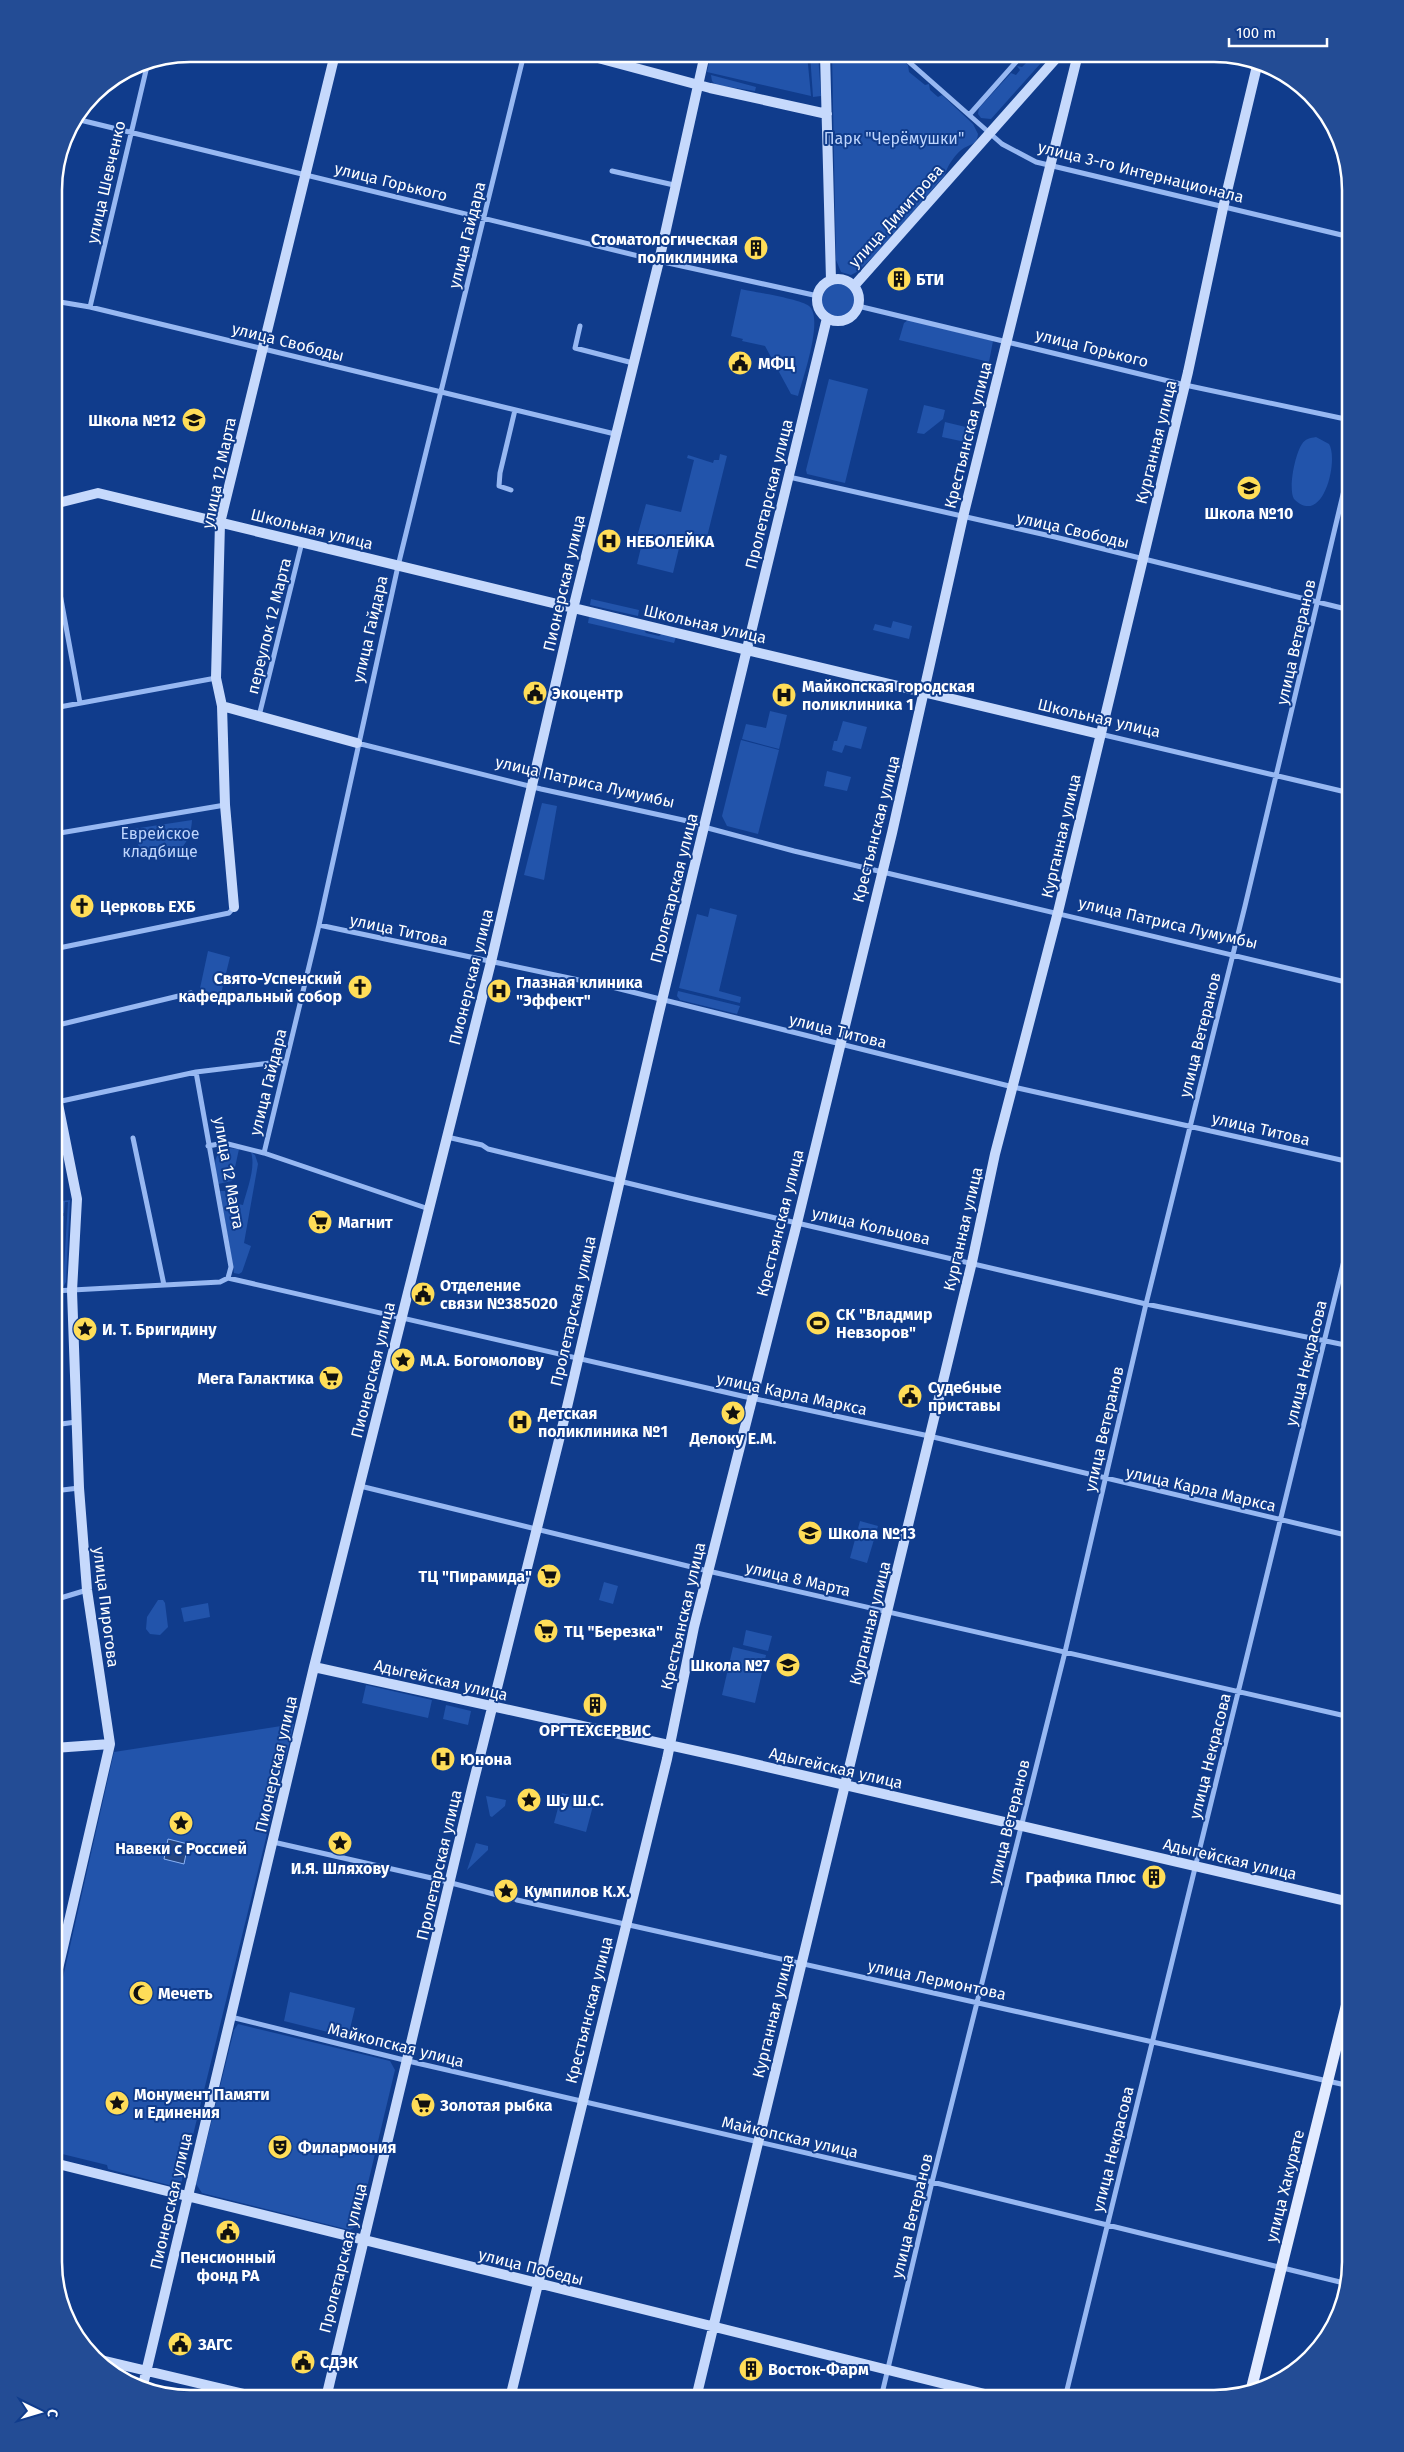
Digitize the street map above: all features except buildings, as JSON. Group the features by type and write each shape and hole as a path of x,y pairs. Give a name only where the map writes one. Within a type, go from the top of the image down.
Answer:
{"main road":[{"name":"улица Хакурате","path":"1253,2384 1342,2023"}],"street":[{"name":"улица 12 Марта","path":"234,907 225,805 222,706 216,678 220,522 333,62"},
{"name":"улица Гайдара","path":"264,1153 320,925 357,743 398,566 522,62"},
{"path":"614,62 827,114"},
{"name":"Пионерская улица","path":"144,2381 314,1666 491,962 573,609 658,261 703,62"},
{"path":"825,63 831,280"},
{"name":"улица 3-го Интернационала","path":"910,63 991,132 1002,144 1050,166 1342,235"},
{"path":"970,114 1015,63"},
{"name":"улица Димитрова","path":"854,286 1052,63"},
{"name":"Крестьянская улица","path":"512,2389 670,1746 708,1572 797,1223 882,872 963,517 1076,63"},
{"name":"улица Шевченко","path":"90,307 146,70"},
{"name":"Курганная улица","path":"698,2390 843,1786 888,1612 972,1262 995,1154 1058,912 1099,734 1185,385 1223,208 1256,70"},
{"name":"улица Горького","path":"84,121 658,261 818,296"},
{"path":"612,171 674,186"},
{"path":"831,280 844,280 854,286 858,294 858,306 855,313 846,320 834,321 827,318 819,310 818,296 822,287 831,280"},
{"name":"улица Свободы","path":"63,302 90,307 615,434"},
{"name":"улица Горького","path":"858,306 1008,340 1185,385 1342,418"},
{"name":"Пролетарская улица","path":"328,2389 827,318"},
{"path":"580,326 575,348 633,363"},
{"path":"511,490 499,486 500,473 515,410"},
{"name":"улица Свободы","path":"789,476 1342,608"},
{"name":"Школьная улица","path":"63,502 98,493 573,609 747,648 1342,791"},
{"name":"улица Ветеранов","path":"883,2390 932,2182 1020,1827 1066,1652 1146,1304 1233,954 1342,499"},
{"name":"переулок 12 Марта","path":"259,716 302,542"},
{"path":"63,609 80,702"},
{"path":"63,706 216,678"},
{"name":"улица Патриса Лумумбы","path":"222,706 357,743 533,787 692,822 704,827 882,872 1058,912 1342,981"},
{"path":"63,833 225,805"},
{"path":"63,947 229,912 234,907"},
{"name":"улица Титова","path":"320,925 663,999 1013,1087 1342,1160"},
{"path":"63,1024 191,993"},
{"path":"63,1101 196,1072 286,1061"},
{"name":"улица 12 Марта","path":"196,1072 231,1267 228,1278"},
{"name":"улица Пирогова","path":"63,1132 77,1199 72,1291 79,1488 87,1590 110,1744"},
{"name":"улица Кольцова","path":"447,1136 619,1181 797,1223 972,1262 1146,1304 1342,1344"},
{"path":"133,1138 164,1285"},
{"path":"208,1146 224,1142 264,1153 429,1209"},
{"name":"улица Некрасова","path":"1067,2390 1342,1270"},
{"path":"62,1291 220,1282 228,1278"},
{"name":"улица Карла Маркса","path":"228,1278 752,1398 929,1436 1342,1534"},
{"path":"62,1424 77,1422"},
{"name":"улица 8 Марта","path":"359,1486 536,1528 708,1572 1342,1715"},
{"path":"62,1490 79,1488"},
{"path":"62,1597 87,1590"},
{"name":"Адыгейская улица","path":"314,1666 1342,1900"},
{"path":"62,1747 110,1744 62,1946"},
{"path":"273,1842 451,1882 505,1897"},
{"name":"улица Лермонтова","path":"517,1900 1342,2084"},
{"name":"Майкопская улица","path":"230,2017 582,2102 932,2182 1340,2282"},
{"name":"улица Победы","path":"62,2165 967,2390"},
{"path":"112,2363 223,2389"}],"green space":[{"path":"709,63 808,63 811,96 707,72"},
{"path":"811,63 819,63 821,96 813,97"},
{"name":"Парк \"Черёмушки\"","path":"832,63 905,63 908,65 909,72 925,85 929,84 930,90 938,97 942,95 973,124 978,134 976,141 956,155 945,175 884,246 859,270 851,275 841,272 836,260"},
{"path":"1026,63 1041,63 991,119 981,118 978,114 979,108 1011,73 1016,75 1020,70 1017,66 1022,67"},
{"path":"711,75 756,87 755,91 716,85 712,81"},
{"path":"838,283 850,288 855,300 850,312 838,317 826,312 821,300 826,288"},
{"path":"741,289 804,303 809,306 813,313 814,323 811,349 798,396 791,394 765,346 742,341 743,339 731,336"},
{"path":"908,320 993,341 989,362 899,340 904,323"},
{"path":"829,379 868,389 845,483 807,474 806,470"},
{"path":"924,405 945,410 943,419 924,434 917,433"},
{"path":"945,422 974,429 970,443 942,437"},
{"path":"1316,437 1329,444 1332,452 1330,476 1320,499 1313,505 1304,506 1294,499 1292,494 1293,471 1302,444 1310,438"},
{"path":"720,454 727,456 705,545 681,540 673,573 637,564 643,539 637,537 646,504 681,512 694,460 687,458 688,455 713,463 714,460 719,460"},
{"path":"591,599 639,610 638,616 590,605"},
{"path":"589,617 643,629 646,633 659,636 663,633 676,637 674,643 588,623"},
{"path":"893,621 912,626 909,639 873,630 875,624 891,628"},
{"path":"770,711 787,715 779,749 742,739 746,724 766,728"},
{"path":"843,721 867,727 861,749 845,745 842,753 832,750"},
{"path":"741,740 779,750 758,834 727,826 722,816"},
{"path":"827,771 851,777 847,791 824,786"},
{"path":"542,803 557,806 544,880 524,875"},
{"name":"Еврейское кладбище","path":"192,820 186,843 176,853 162,858 153,858 139,847 133,829"},
{"path":"710,908 737,915 719,991 741,997 740,1003 679,988 697,914 708,917"},
{"path":"208,951 230,957 220,998 199,993"},
{"path":"678,991 740,1006 737,1014 680,1000 677,996"},
{"path":"226,1148 239,1149 232,1181 218,1184 215,1163 218,1155"},
{"path":"251,1152 255,1155 258,1164 244,1243 251,1246 242,1272 239,1274 234,1273 220,1191 225,1191 228,1202 243,1205 252,1172"},
{"path":"70,1200 66,1282 63,1287 68,1202 65,1202 63,1213 63,1201"},
{"path":"63,1216 64,1216 62,1240"},
{"path":"860,1521 878,1526 867,1563 850,1558"},
{"path":"604,1582 618,1586 613,1604 599,1600"},
{"path":"158,1600 163,1600 165,1603 168,1627 160,1635 150,1634 146,1629 147,1617"},
{"path":"208,1603 210,1617 184,1622 181,1608"},
{"path":"746,1630 772,1636 768,1651 743,1645"},
{"path":"733,1647 766,1655 755,1703 722,1695"},
{"path":"366,1685 432,1700 428,1718 362,1703"},
{"path":"446,1705 471,1711 468,1725 443,1719"},
{"path":"294,1724 180,2188 108,2169 107,2165 62,2154 62,1981 114,1752"},
{"path":"562,1793 594,1802 586,1832 554,1823"},
{"path":"486,1796 506,1800 505,1806 492,1817 490,1816"},
{"path":"476,1843 488,1846 488,1850 467,1870"},
{"path":"290,1992 355,2008 348,2037 284,2021"},
{"path":"238,2024 390,2061 395,2070 358,2225 350,2230 202,2193 196,2184 234,2030"}],"shaded area":[{"path":"168,1839 188,1844 184,1864 164,1859"}],"tunnel":[{"path":"505,1897 517,1900"}],"place":[{"name":"Стоматологическая поликлиника","path":"756,248"},
{"name":"БТИ","path":"899,279"},
{"name":"МФЦ","path":"740,363"},
{"name":"Школа №12","path":"194,420"},
{"name":"Школа №10","path":"1249,488"},
{"name":"НЕБОЛЕЙКА","path":"609,541"},
{"name":"Экоцентр","path":"535,693"},
{"name":"Майкопская городская поликлиника 1","path":"784,695"},
{"name":"Церковь ЕХБ","path":"82,906"},
{"name":"Свято-Успенский кафедральный собор","path":"360,987"},
{"name":"Глазная клиника \"Эффект\"","path":"499,991"},
{"name":"Магнит","path":"320,1222"},
{"name":"Отделение связи №385020","path":"423,1294"},
{"name":"СК \"Владмир Невзоров\"","path":"818,1323"},
{"name":"И. Т. Бригидину","path":"85,1329"},
{"name":"М.А. Богомолову","path":"403,1360"},
{"name":"Мега Галактика","path":"331,1378"},
{"name":"Судебные приставы","path":"910,1396"},
{"name":"Делоку Е.М.","path":"733,1413"},
{"name":"Детская поликлиника №1","path":"520,1422"},
{"name":"Школа №13","path":"810,1533"},
{"name":"ТЦ \"Пирамида\"","path":"549,1576"},
{"name":"ТЦ \"Березка\"","path":"546,1631"},
{"name":"Школа №7","path":"788,1665"},
{"name":"ОРГТЕХСЕРВИС","path":"595,1705"},
{"name":"Юнона","path":"443,1759"},
{"name":"Шу Ш.С.","path":"529,1800"},
{"name":"Навеки с Россией","path":"181,1823"},
{"name":"И.Я. Шляхову","path":"340,1843"},
{"name":"Графика Плюс","path":"1154,1877"},
{"name":"Кумпилов К.Х.","path":"506,1891"},
{"name":"Мечеть","path":"141,1993"},
{"name":"Монумент Памяти и Единения","path":"117,2103"},
{"name":"Золотая рыбка","path":"423,2105"},
{"name":"Филармония","path":"280,2147"},
{"name":"Пенсионный фонд РА","path":"228,2232"},
{"name":"ЗАГС","path":"180,2344"},
{"name":"СДЭК","path":"303,2362"},
{"name":"Восток-Фарм","path":"751,2369"}]}
